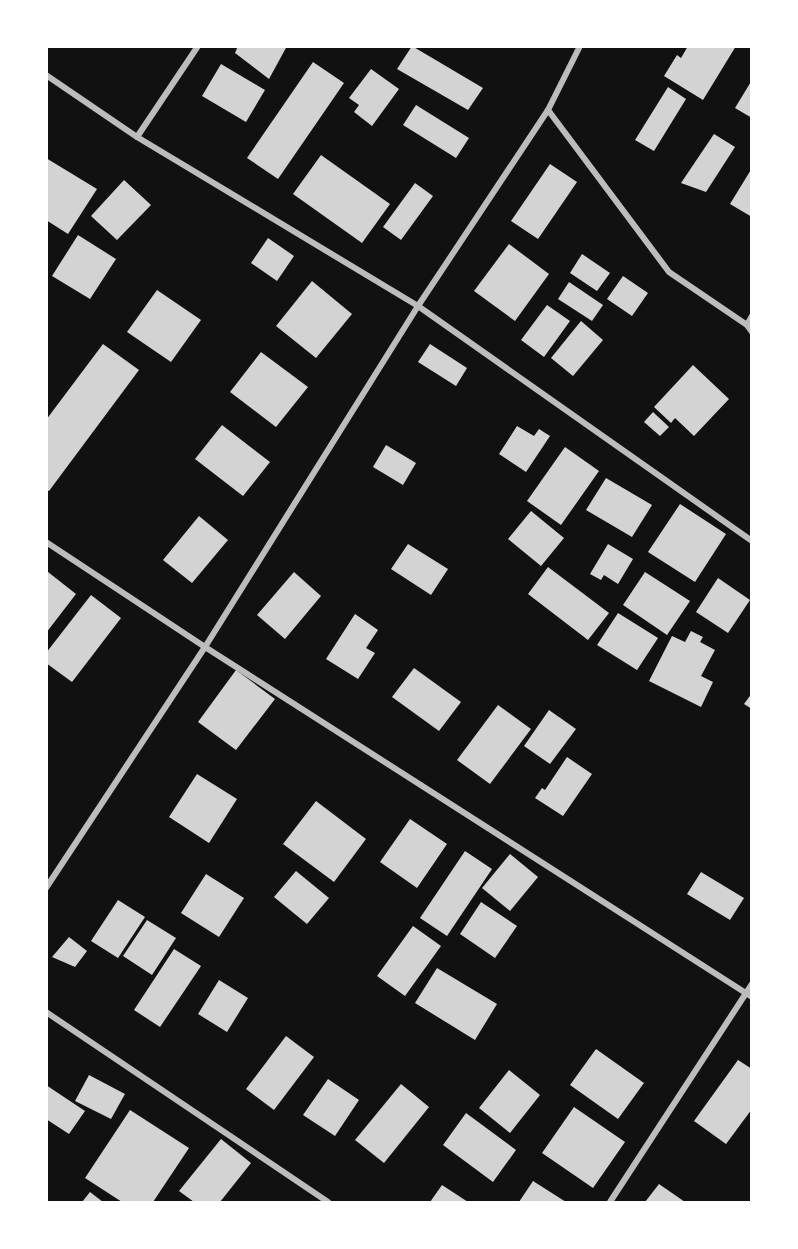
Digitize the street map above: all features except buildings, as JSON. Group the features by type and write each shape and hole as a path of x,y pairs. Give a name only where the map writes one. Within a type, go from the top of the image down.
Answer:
{"street":[{"path":"137,137 198,46"},
{"path":"46,888 205,646 418,306 548,110 580,46"},
{"path":"46,75 137,137 418,306 752,542"},
{"path":"548,110 669,272 747,325 752,332"},
{"path":"747,325 752,316"},
{"path":"46,542 748,995"},
{"path":"610,1203 748,995 752,984"},
{"path":"46,1012 328,1203"}]}
